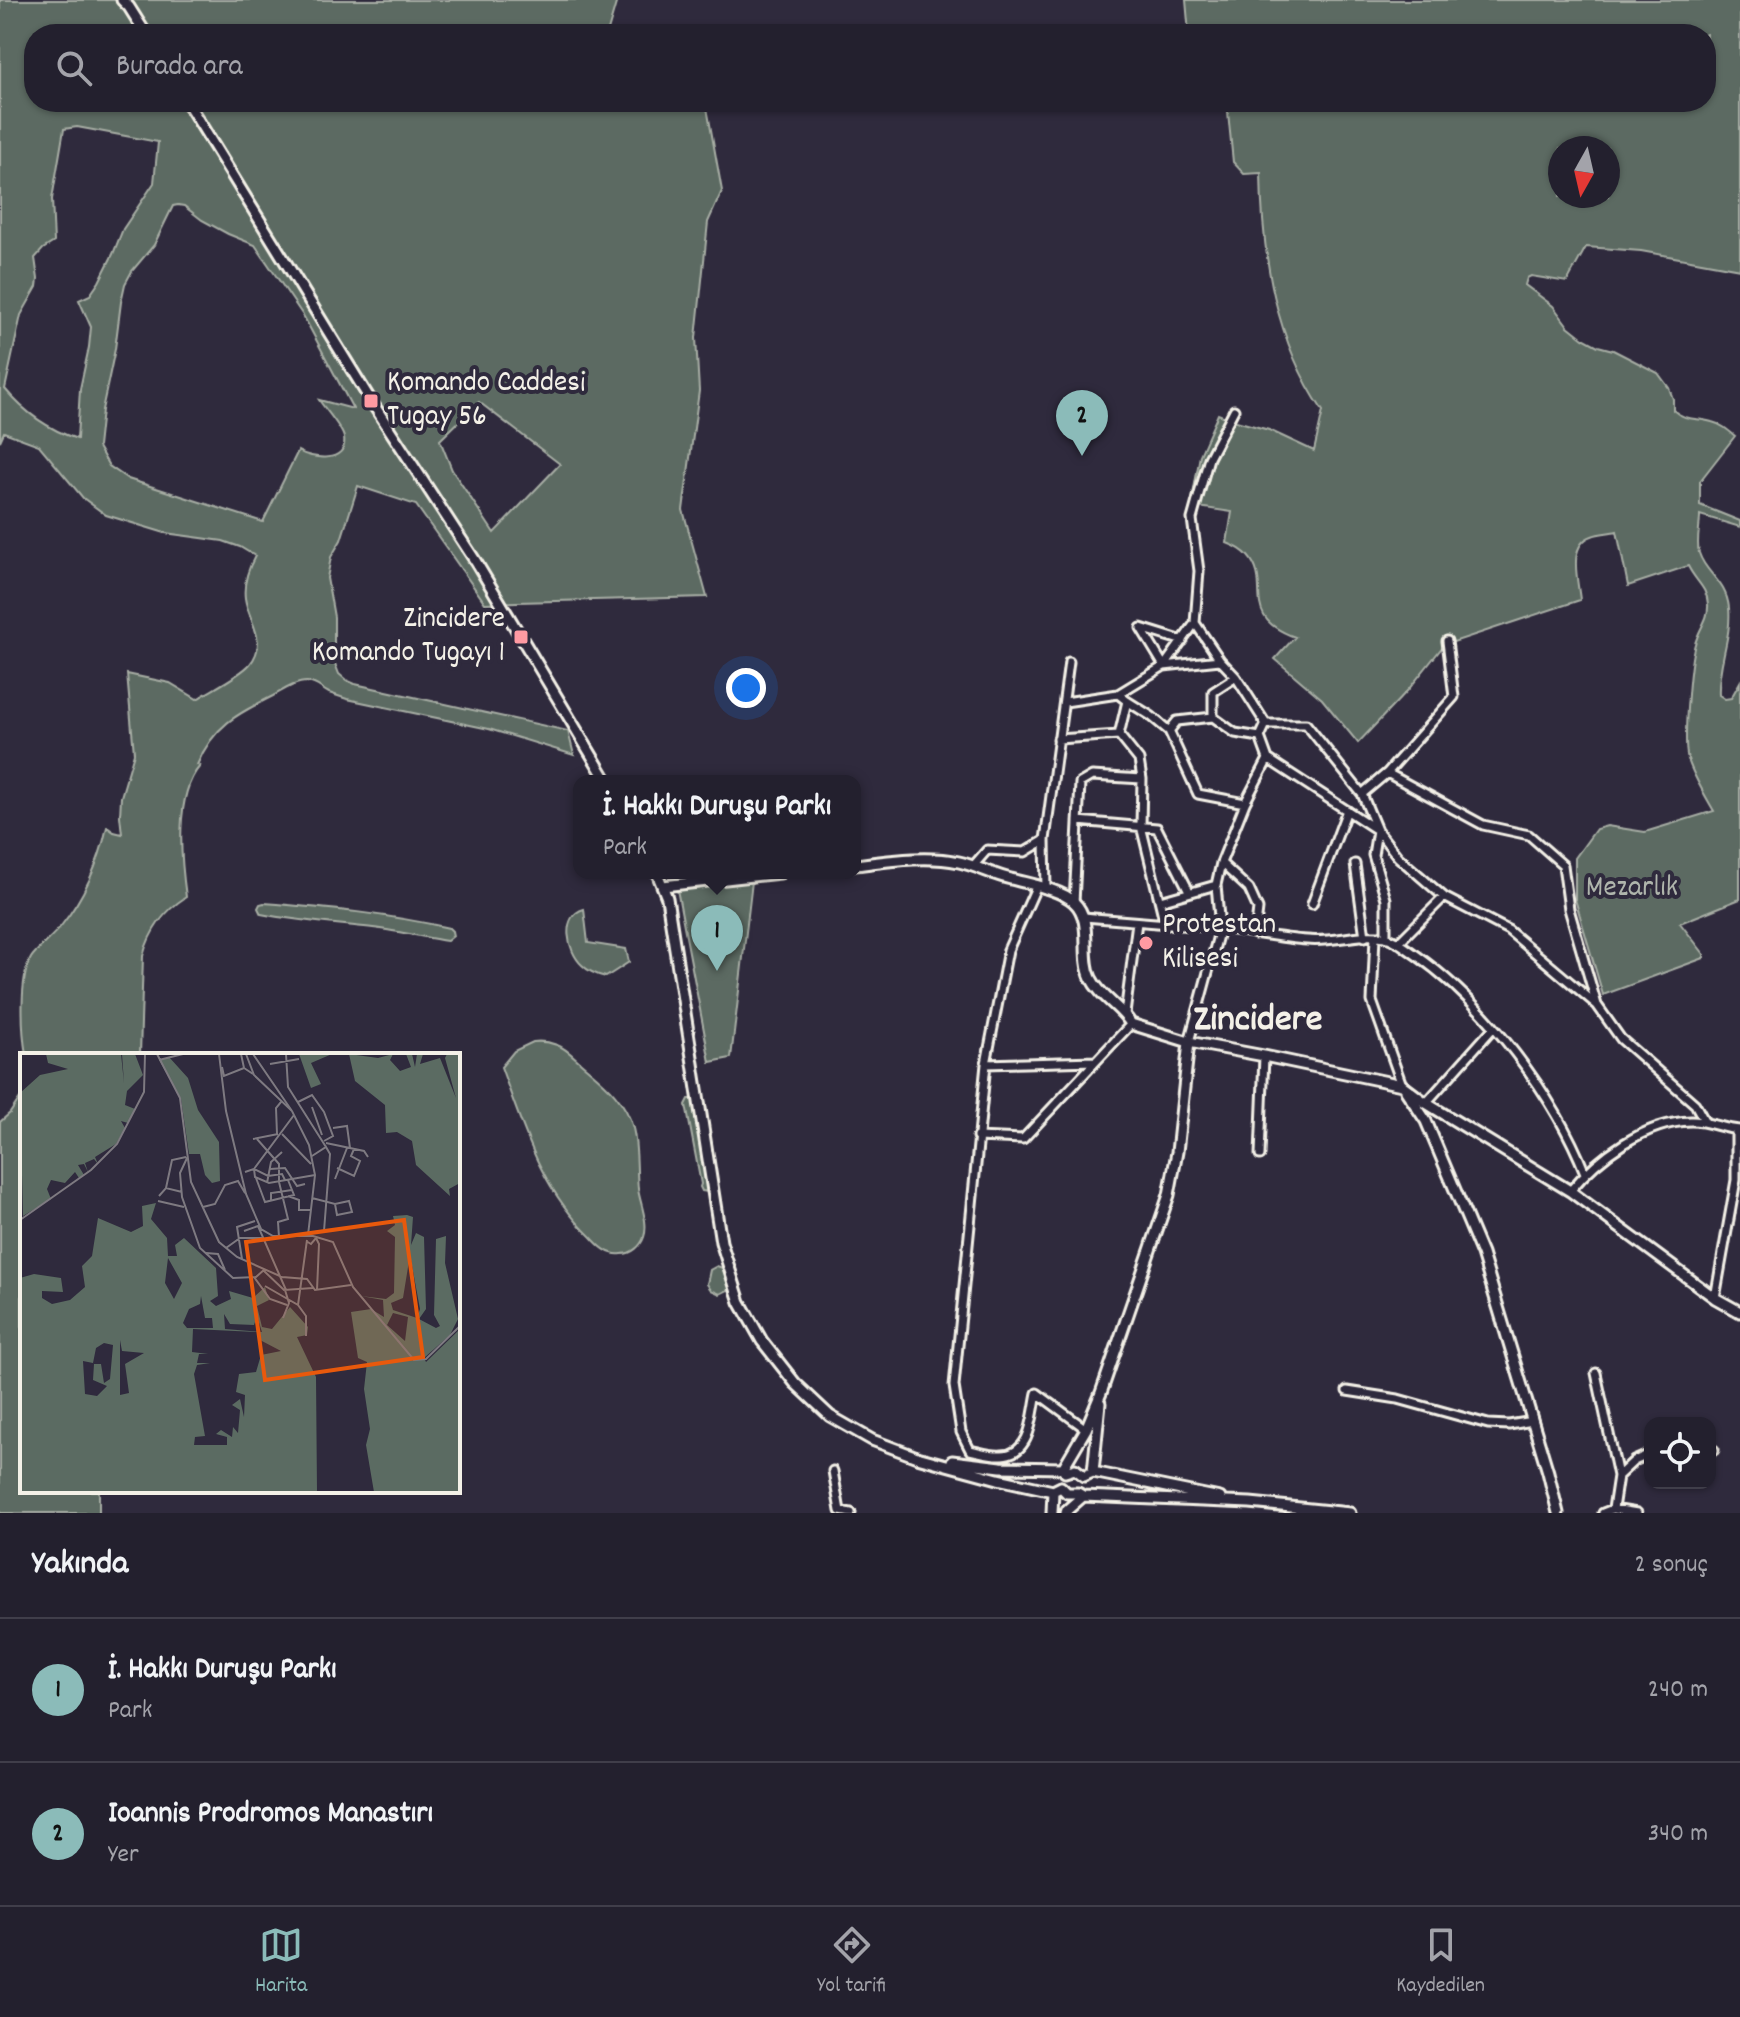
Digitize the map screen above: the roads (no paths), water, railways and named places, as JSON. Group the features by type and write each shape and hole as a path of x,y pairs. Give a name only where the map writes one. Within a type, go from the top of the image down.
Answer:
{"street":[{"path":"122,0 140,24"},
{"path":"193,112 371,401 476,562 603,775"},
{"path":"1065,702 1118,694 1164,666 1195,623 1199,571 1192,519 1209,458 1234,410"},
{"path":"1195,623 1220,660 1236,677 1266,724"},
{"path":"1164,666 1141,628 1183,641"},
{"path":"1362,794 1387,773 1454,697 1447,641"},
{"path":"1164,666 1220,660"},
{"path":"1069,662 1045,840 1042,887 1008,950 986,1064 954,1386 961,1432 970,1450 1002,1455 1017,1452 1027,1439 1037,1393 1086,1429"},
{"path":"1213,717 1213,692 1236,677"},
{"path":"1118,694 1169,731 1198,794 1245,803"},
{"path":"1119,735 1127,701"},
{"path":"1169,731 1177,721 1213,717 1235,733 1260,737"},
{"path":"1266,724 1260,737 1268,759 1377,830"},
{"path":"1266,724 1306,724 1362,794 1377,830 1398,857 1444,897 1508,930 1597,1005 1621,1039 1695,1104 1705,1122"},
{"path":"1058,739 1119,735"},
{"path":"1119,735 1139,760 1142,779 1141,826 1165,924"},
{"path":"1052,1513 1064,1470 1101,1393 1169,1195 1189,1042 1220,928 1216,885 1221,863 1245,803 1268,759"},
{"path":"1387,773 1483,825 1529,835 1563,865 1569,909 1597,1005"},
{"path":"1074,903 1080,783 1092,776 1142,779"},
{"path":"1312,904 1347,810"},
{"path":"1078,821 1157,828 1189,891"},
{"path":"1377,830 1373,855 1386,899 1386,937"},
{"path":"974,865 987,850 1025,852 1045,840"},
{"path":"861,864 915,859 955,861 1042,887 1074,903 1084,917 1086,957 1091,979 1131,1024 1189,1042 1402,1085 1426,1103 1570,1191 1715,1298 1740,1312"},
{"path":"1221,863 1249,889 1258,909 1255,934"},
{"path":"1355,864 1365,937"},
{"path":"660,879 667,898 721,1242 740,1302 762,1341 795,1383 830,1416 872,1440 917,1457 998,1479 1067,1493 1250,1503 1350,1513"},
{"path":"663,886 726,879"},
{"path":"1160,901 1216,885"},
{"path":"1398,943 1444,897"},
{"path":"1084,917 1220,928 1311,941 1386,937 1398,943 1440,972 1494,1027 1533,1076 1574,1145 1585,1173"},
{"path":"1125,1014 1137,922"},
{"path":"1375,937 1372,1001 1402,1085 1426,1121 1482,1254 1558,1513"},
{"path":"977,1137 1023,1139 1131,1024"},
{"path":"1426,1103 1494,1027"},
{"path":"1260,1155 1264,1056"},
{"path":"986,1064 1095,1061"},
{"path":"1570,1191 1585,1173 1611,1151 1653,1130 1676,1123 1705,1122 1738,1130 1736,1180 1715,1298"},
{"path":"1596,1373 1618,1476 1613,1509"},
{"path":"1347,1391 1398,1399 1488,1424 1533,1421"},
{"path":"1066,1513 1084,1488 1101,1393"},
{"path":"917,1457 1001,1467 1075,1469 1088,1474 1250,1503"},
{"path":"1618,1476 1634,1461 1644,1457"},
{"path":"833,1471 840,1511 851,1513"},
{"path":"1603,1513 1613,1509 1637,1513"}],"place":[{"name":"Komando Caddesi Tugay 56","path":"371,401"},
{"name":"Ioannis Prodromos Manastırı","path":"1082,456"},
{"name":"Zincidere Komando Tugayı 1","path":"521,637"},
{"name":"Protestan Kilisesi","path":"1146,943"},
{"name":"İ. Hakkı Duruşu Parkı","path":"717,971"}],"district":[{"name":"Zincidere","path":"1258,1021"}],"park label":[{"name":"Mezarlık","path":"1632,889"}]}
